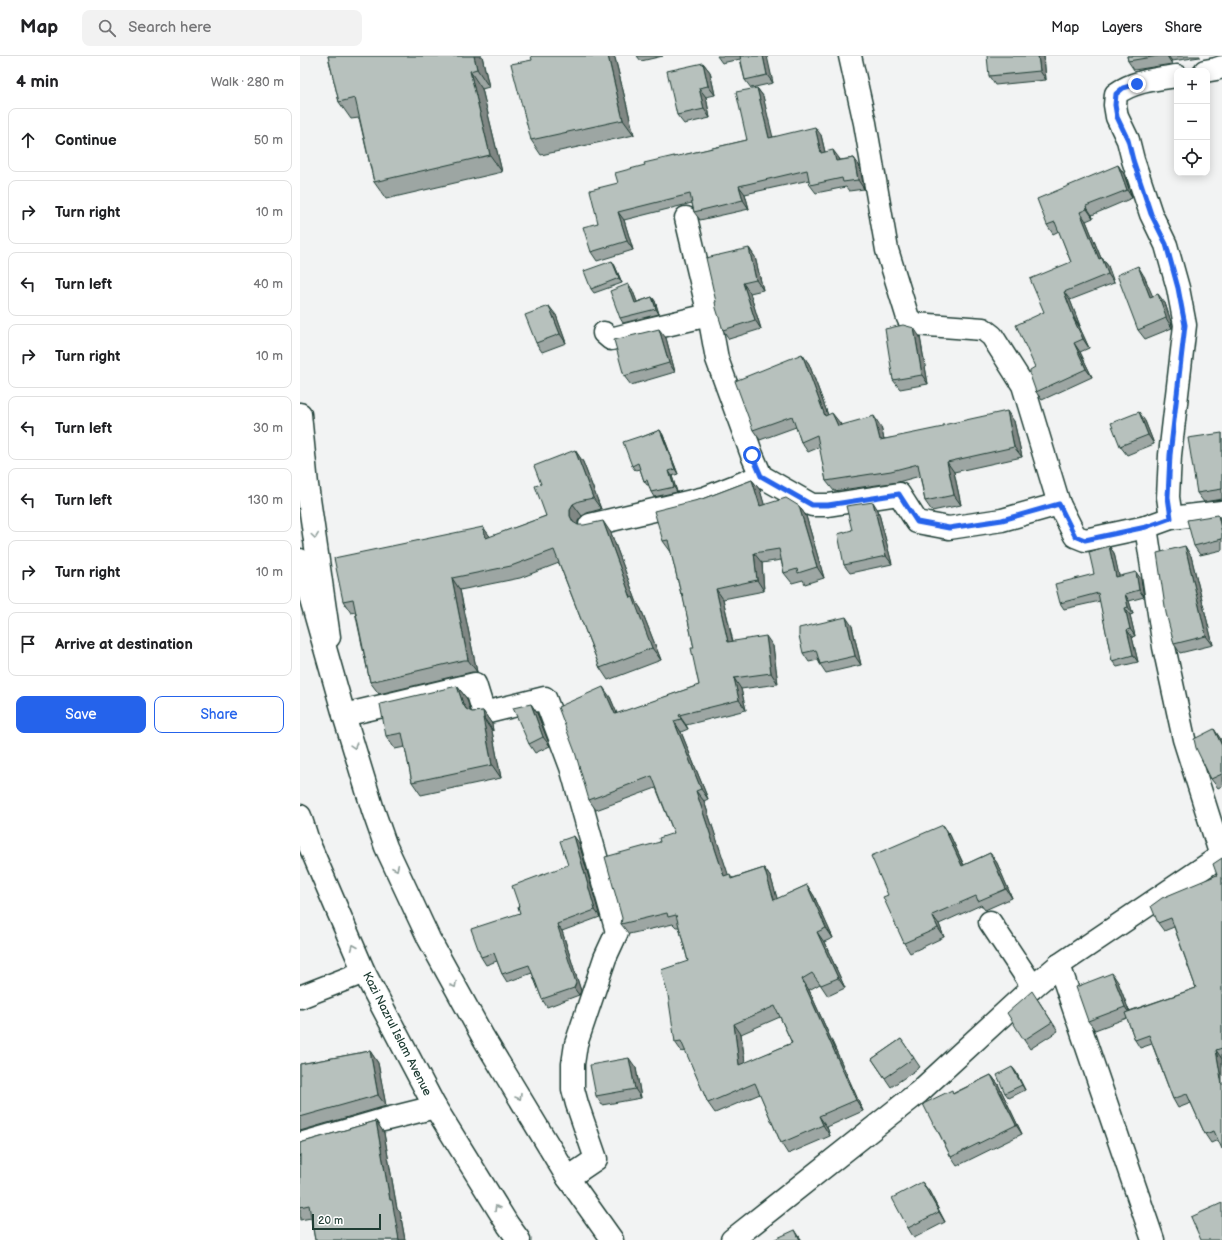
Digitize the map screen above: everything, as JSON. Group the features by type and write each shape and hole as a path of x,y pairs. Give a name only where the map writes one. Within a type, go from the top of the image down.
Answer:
{"street":[{"path":"850,56 865,123 887,250 908,318 915,324 983,329 992,336 1023,385 1059,504 1075,536 1085,540 1146,527 1171,518 1222,512"},
{"path":"1210,70 1222,67"},
{"path":"1171,518 1168,497 1170,455 1185,325 1178,288 1166,244 1151,214 1128,140 1117,117 1115,105 1116,94 1123,88 1151,80 1174,76"},
{"path":"686,218 709,316 717,359 761,476 812,505 828,505 899,494 917,522 949,528 1002,520 1059,504"},
{"path":"604,332 612,339 709,316"},
{"path":"300,414 307,485 337,689"},
{"path":"590,525 705,498 761,476"},
{"path":"732,1240 919,1092 1059,965 1221,856 1184,739 1164,647 1146,527"},
{"path":"300,560 344,715 386,847 429,939 484,1037 568,1178 612,1240"},
{"path":"344,715 475,684 484,713 545,698 572,767 617,932 606,958 576,1044 573,1064 574,1089 577,1104 596,1159 568,1178"},
{"name":"Kazi Nazrul Islam Avenue","path":"300,816 306,848 364,972 435,1106 501,1214 519,1240"},
{"path":"990,922 1033,987"},
{"path":"1059,965 1153,1240"},
{"path":"300,997 364,972"},
{"path":"300,1144 435,1106"}],"building":[{"path":"328,56 474,56 477,69 470,71 490,155 374,182 355,98 339,102"},
{"path":"531,56 608,56 623,120 531,140 511,64 532,60"},
{"path":"740,56 763,56 767,75 745,80"},
{"path":"987,56 1038,56 1040,71 989,76"},
{"path":"1127,56 1158,56 1128,61"},
{"path":"703,63 708,86 699,88 704,109 677,115 667,71"},
{"path":"757,88 769,138 815,127 821,153 833,150 836,161 854,158 858,180 843,182 842,178 810,185 807,170 739,186 743,200 694,212 690,194 618,212 627,241 591,252 583,227 598,223 590,190 618,183 615,173 645,165 644,163 747,140 736,92"},
{"path":"1118,165 1127,190 1086,206 1087,209 1080,212 1099,259 1102,258 1108,274 1064,292 1073,318 1083,339 1074,343 1086,369 1036,392 1030,375 1030,370 1035,367 1016,325 1044,312 1030,279 1071,262 1055,222 1047,225 1037,199"},
{"path":"749,248 756,280 743,283 755,320 723,330 716,308 706,258"},
{"path":"612,261 619,278 591,289 584,271"},
{"path":"1138,266 1150,297 1158,294 1166,318 1138,330 1117,275"},
{"path":"628,284 635,303 652,297 656,309 620,318 610,291"},
{"path":"549,306 560,334 536,343 525,315"},
{"path":"903,325 914,328 922,375 893,380 885,329"},
{"path":"659,329 669,363 624,376 614,340"},
{"path":"802,354 825,416 832,413 838,426 874,416 880,440 943,427 943,425 1007,411 1014,447 947,462 954,495 925,501 918,464 891,471 826,481 817,435 801,442 792,416 753,430 735,381"},
{"path":"1139,412 1148,435 1120,446 1111,423"},
{"path":"660,430 675,469 669,471 674,487 651,492 647,480 644,481 638,463 632,466 623,442"},
{"path":"1222,433 1222,489 1197,493 1188,438"},
{"path":"575,450 593,498 573,504 570,509 570,516 573,522 578,525 603,521 631,598 633,597 652,648 600,668 554,550 511,566 452,578 468,660 370,682 353,599 343,601 334,558 483,527 486,538 546,516 535,486 541,484 534,466"},
{"path":"752,480 760,506 786,498 799,506 817,567 798,573 797,569 784,573 779,549 754,553 757,580 716,589 728,642 766,636 771,673 734,678 739,700 679,715 681,719 674,721 701,789 696,791 724,876 730,874 731,879 764,868 774,900 807,885 826,928 817,932 838,978 821,985 812,973 802,979 856,1100 819,1116 823,1125 781,1143 755,1083 708,1103 681,1041 675,1042 668,995 661,970 688,961 676,915 668,917 667,913 621,924 622,918 605,857 660,842 659,838 674,833 652,776 589,800 575,752 558,707 603,687 615,714 699,685 691,648 694,648 682,593 681,594 668,540 663,541 654,511 702,499","holes":["775,1006 792,1043 739,1065 734,1024"]},
{"path":"873,502 886,556 844,565 838,534 852,530 846,506"},
{"path":"1218,515 1222,539 1194,546 1187,520"},
{"path":"1109,546 1116,577 1136,572 1139,590 1125,594 1128,607 1125,608 1130,629 1127,630 1133,655 1112,661 1098,593 1060,603 1055,584 1094,574 1089,552"},
{"path":"1185,546 1206,636 1174,644 1166,613 1157,553"},
{"path":"846,617 855,656 820,664 816,650 803,653 799,636 799,628"},
{"path":"457,686 466,709 472,712 483,711 492,765 412,782 402,733 386,736 380,704"},
{"path":"531,704 543,737 529,744 513,708"},
{"path":"1214,729 1222,746 1222,774 1211,779 1196,748 1194,739"},
{"path":"943,825 962,866 990,853 1006,889 978,901 976,896 932,915 938,928 904,943 883,897 888,895 871,856"},
{"path":"574,836 595,910 557,924 576,983 574,988 542,999 529,965 502,974 494,953 481,957 471,929 520,913 512,886 568,865 560,841"},
{"path":"1222,858 1222,1048 1216,1050 1222,1085 1222,1149 1214,1131 1205,1134 1187,1094 1173,1099 1149,1035 1135,1040 1125,1013 1196,988 1171,918 1158,923 1151,906 1162,898 1217,875 1213,864"},
{"path":"1112,973 1125,1007 1088,1021 1076,987"},
{"path":"1032,991 1052,1022 1024,1040 1007,1013"},
{"path":"901,1039 914,1058 885,1078 872,1059"},
{"path":"370,1051 378,1095 300,1117 300,1064"},
{"path":"629,1058 635,1089 596,1096 590,1065"},
{"path":"1012,1067 1022,1085 1005,1093 997,1075"},
{"path":"991,1075 1016,1125 951,1157 923,1104 952,1090 953,1094"},
{"path":"376,1121 390,1200 392,1200 399,1240 315,1240 309,1205 300,1207 300,1143"},
{"path":"922,1182 939,1212 908,1228 892,1198"},
{"path":"1222,1203 1222,1239 1201,1240 1191,1217"},
{"path":"795,1230 800,1240 773,1240"}],"route":[{"path":"752,455 761,476 812,505 828,505 899,494 917,522 949,528 1002,520 1059,504 1075,536 1085,540 1146,527 1171,518 1168,497 1168,478 1174,412 1181,368 1185,325 1178,288 1166,244 1151,214 1128,140 1117,117 1115,105 1116,94 1123,88 1137,84"}]}
